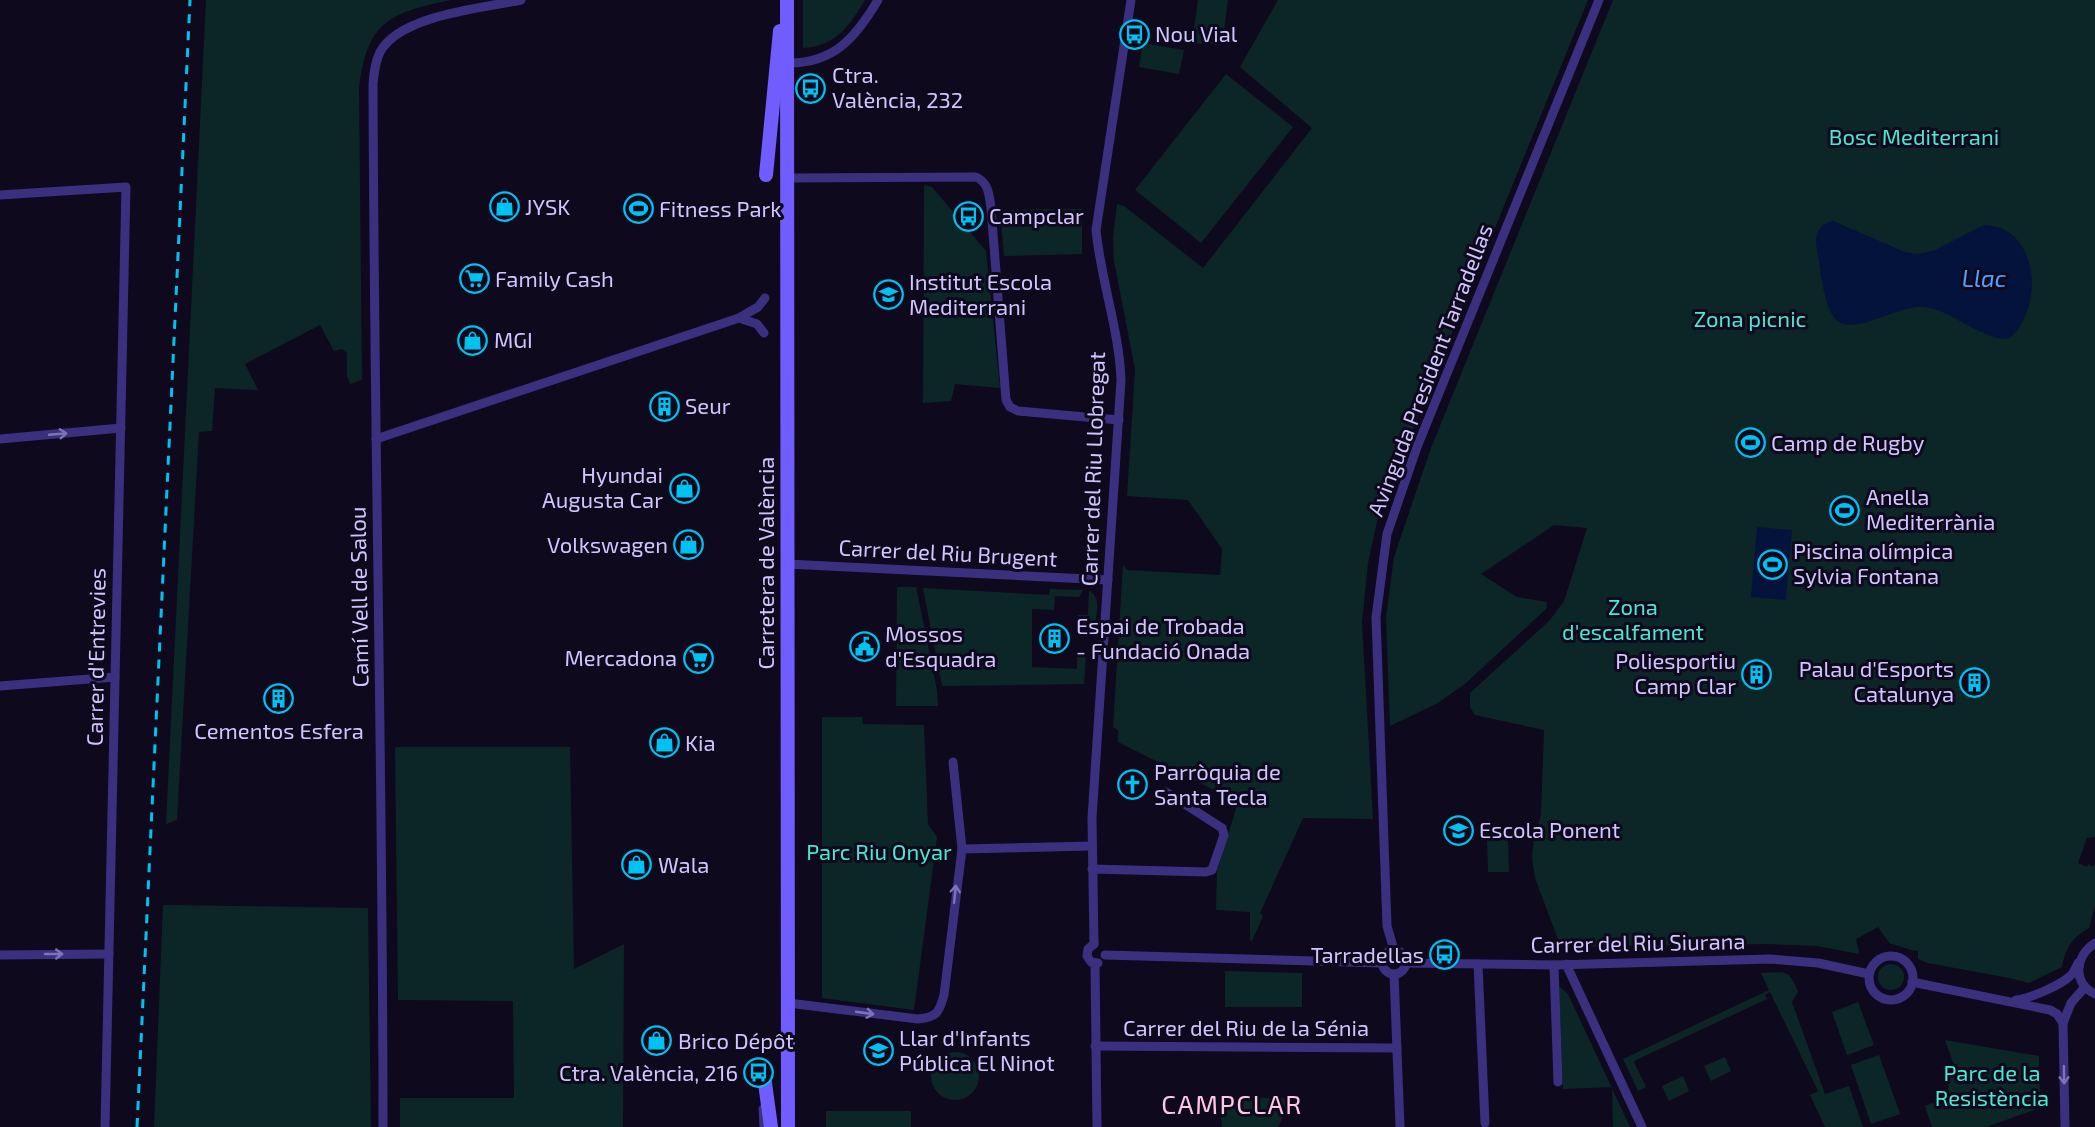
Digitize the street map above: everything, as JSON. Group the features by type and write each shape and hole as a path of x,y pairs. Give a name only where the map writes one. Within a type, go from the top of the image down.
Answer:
{"main road":[{"name":"Carretera de València","path":"779,1127 780,0"},
{"name":"Carretera de València","path":"788,0 788,1127"},
{"path":"766,175 780,29"},
{"path":"765,1083 771,1127"}],"street":[{"name":"Camí Vell de Salou","path":"384,1127 373,105 375,66 381,51 404,29 423,21 521,0"},
{"path":"787,63 809,62 840,48 859,29 878,0"},
{"name":"Carrer del Riu Llobregat","path":"1094,944 1092,846 1121,380 1119,350 1096,230 1131,0"},
{"name":"Avinguda President Tarradellas","path":"1394,950 1387,926 1376,617 1387,534 1417,447 1599,0"},
{"path":"787,178 968,177 982,180 987,186 991,208 1006,399 1010,407 1018,411 1119,420"},
{"name":"Carrer d'Entrevies","path":"0,195 126,187 105,1127"},
{"path":"376,439 739,318 758,307 765,298"},
{"path":"739,318 757,324 765,333"},
{"path":"0,439 121,428"},
{"name":"Carrer del Riu Brugent","path":"787,564 1108,580"},
{"path":"0,686 115,677"},
{"path":"788,1003 918,1019 934,1016 940,1010 944,995 962,849 954,762"},
{"path":"1092,869 1206,872 1212,870 1224,835 1222,828 1166,792"},
{"path":"962,849 1092,846"},
{"path":"1094,944 1102,947 1105,955 1102,961 1095,963 1088,960 1086,952 1094,944"},
{"path":"2008,1000 2021,1000 2062,981 2071,975 2087,948 2095,944"},
{"path":"1394,950 1402,953 1406,963 1403,971 1394,974 1388,972 1383,963 1385,955 1394,950"},
{"path":"0,955 109,954"},
{"path":"1105,955 1383,963"},
{"path":"1891,957 1905,962 1910,968 1912,982 1909,990 1900,998 1883,999 1871,988 1869,974 1877,961 1891,957"},
{"name":"Carrer del Riu Siurana","path":"1406,963 1554,965 1770,959 1818,963 1869,974"},
{"path":"1095,963 1097,1127"},
{"path":"2065,1127 2063,1023 2071,1003 2083,984 2079,963"},
{"path":"1478,964 1485,1124"},
{"path":"1566,964 1642,1127"},
{"path":"1554,965 1558,1082"},
{"path":"1394,974 1400,1127"},
{"path":"2062,981 2072,979 2083,984 2095,994"},
{"path":"1912,982 2050,1010 2057,1014 2063,1023"},
{"name":"Carrer del Riu de la Sénia","path":"1095,1046 1397,1048"},
{"path":"764,1127 765,1083"}],"green space":[{"path":"206,0 451,0 412,10 385,24 375,34 363,66 359,89 362,380 350,384 347,376 347,353 342,349 334,351 320,325 245,364 258,390 215,388 212,431 199,432 177,820 166,824"},
{"path":"803,0 865,0 847,26 833,39 803,48"},
{"path":"1198,0 1228,0 1222,45 1192,43"},
{"path":"1278,0 1588,0 1379,512 1368,563 1362,622 1373,819 1303,818 1260,913 1263,916 1252,941 1250,940 1250,912 1216,910 1217,871 1238,802 1118,742 1118,730 1113,727 1123,565 1127,570 1220,575 1222,549 1188,500 1127,496 1135,369 1114,261 1113,237 1117,204 1124,206 1203,268 1312,128 1240,67"},
{"name":"Anella Mediterrània","path":"1613,0 2095,0 2095,837 2087,838 2078,863 2087,867 2088,864 2092,867 2095,864 2095,906 2089,928 2078,935 2071,944 2065,954 2062,967 2029,983 1928,963 1918,959 1918,951 1890,944 1878,927 1856,939 1859,954 1817,946 1768,944 1567,947 1559,942 1535,878 1532,858 1534,837 1541,815 1544,730 1475,715 1470,707 1470,693 1550,620 1564,601 1587,528 1554,525 1481,574 1517,597 1547,602 1546,609 1466,683 1438,703 1390,726 1386,617 1394,557 1431,448"},
{"path":"1143,43 1184,50 1179,74 1139,67"},
{"path":"1226,74 1293,127 1201,243 1135,190"},
{"path":"924,185 932,187 986,251 1000,388 955,384 951,401 923,403"},
{"path":"1082,209 1082,254 1004,256 1000,210"},
{"path":"897,587 916,587 937,690 938,706 896,706"},
{"path":"923,588 1049,595 1050,589 1083,590 1079,597 1055,596 1054,610 1032,609 1032,667 1077,669 1077,653 1086,653 1084,684 942,686"},
{"path":"1089,591 1096,597 1097,602 1095,626 1078,626 1078,615 1088,615"},
{"name":"Parc Riu Onyar","path":"822,717 862,717 863,724 924,725 928,824 937,837 914,1010 822,998"},
{"path":"395,747 570,747 574,969 624,944 623,1127 400,1127 400,1098 514,1098 513,1001 398,1000"},
{"path":"1508,839 1509,872 1488,872 1487,840"},
{"path":"163,905 368,908 371,1127 154,1127"},
{"path":"1891,964 1900,968 1904,977 1900,986 1891,990 1882,986 1878,977 1882,968"},
{"path":"1225,971 1302,973 1302,1007 1225,1007"},
{"path":"1780,972 1792,978 1798,992 1792,1002 1825,1094 1849,1086 1863,1127 1825,1127 1810,1095 1818,1091 1770,992 1765,995 1767,999 1636,1060 1634,1062 1646,1087 1638,1091 1623,1059 1769,990 1761,973"},
{"path":"1559,986 1568,994 1611,1087 1563,1089"},
{"path":"1858,1002 1874,1045 1847,1055 1832,1012"},
{"name":"Parc de la Resistència","path":"1945,1040 2039,1056 2039,1066 2035,1068 2035,1071 2039,1073 2040,1092 2035,1097 2040,1099 2040,1109 1986,1127 1932,1127 1925,1106 1946,1093 1950,1077 1957,1074"},
{"path":"955,1052 972,1059 979,1076 972,1093 955,1100 938,1093 931,1076 938,1059"},
{"path":"1879,1055 1900,1114 1871,1124 1851,1065"},
{"path":"1725,1057 1731,1071 1711,1081 1704,1066"},
{"path":"1683,1076 1689,1091 1669,1101 1662,1086"},
{"path":"1612,1088 1630,1127 1613,1127"},
{"path":"1204,1098 1293,1098 1278,1127 1222,1127 1218,1111 1204,1102"},
{"path":"826,1111 911,1111 911,1127 826,1127"}],"water":[{"name":"Llac","path":"1833,221 1905,252 1918,254 1935,250 1984,225 2002,229 2016,238 2025,252 2031,270 2032,288 2029,307 2021,324 2010,338 2002,339 1981,332 1935,309 1925,307 1915,307 1857,324 1847,325 1839,322 1829,309 1816,244 1820,228"},
{"name":"Piscina olímpica Sylvia Fontana","path":"1757,527 1792,530 1786,600 1751,597"}],"railway":[{"path":"137,1127 190,0"}],"place":[{"name":"Nou Vial","path":"1134,34"},
{"name":"Ctra. València, 232","path":"811,88"},
{"name":"JYSK","path":"504,207"},
{"name":"Fitness Park","path":"638,209"},
{"name":"Campclar","path":"968,216"},
{"name":"Family Cash","path":"474,279"},
{"name":"Institut Escola Mediterrani","path":"888,295"},
{"name":"MGI","path":"473,340"},
{"name":"Seur","path":"664,406"},
{"name":"Camp de Rugby","path":"1750,443"},
{"name":"Hyundai Augusta Car","path":"684,488"},
{"name":"Anella Mediterrània","path":"1845,510"},
{"name":"Volkswagen","path":"689,545"},
{"name":"Piscina olímpica Sylvia Fontana","path":"1772,564"},
{"name":"Espai de Trobada - Fundació Onada","path":"1055,639"},
{"name":"Mossos d'Esquadra","path":"864,647"},
{"name":"Mercadona","path":"698,658"},
{"name":"Poliesportiu Camp Clar","path":"1757,674"},
{"name":"Palau d'Esports Catalunya","path":"1975,682"},
{"name":"Cementos Esfera","path":"279,699"},
{"name":"Kia","path":"664,743"},
{"name":"Parròquia de Santa Tecla","path":"1133,785"},
{"name":"Escola Ponent","path":"1458,830"},
{"name":"Wala","path":"637,865"},
{"name":"Tarradellas","path":"1445,955"},
{"name":"Brico Dépôt","path":"657,1041"},
{"name":"Llar d'Infants Pública El Ninot","path":"878,1051"},
{"name":"Ctra. València, 216","path":"759,1073"}],"district":[{"name":"CAMPCLAR","path":"1232,1105"}],"park label":[{"name":"Bosc Mediterrani","path":"1914,137"},
{"name":"Zona picnic","path":"1750,319"},
{"name":"Zona d'escalfament","path":"1633,620"}]}
